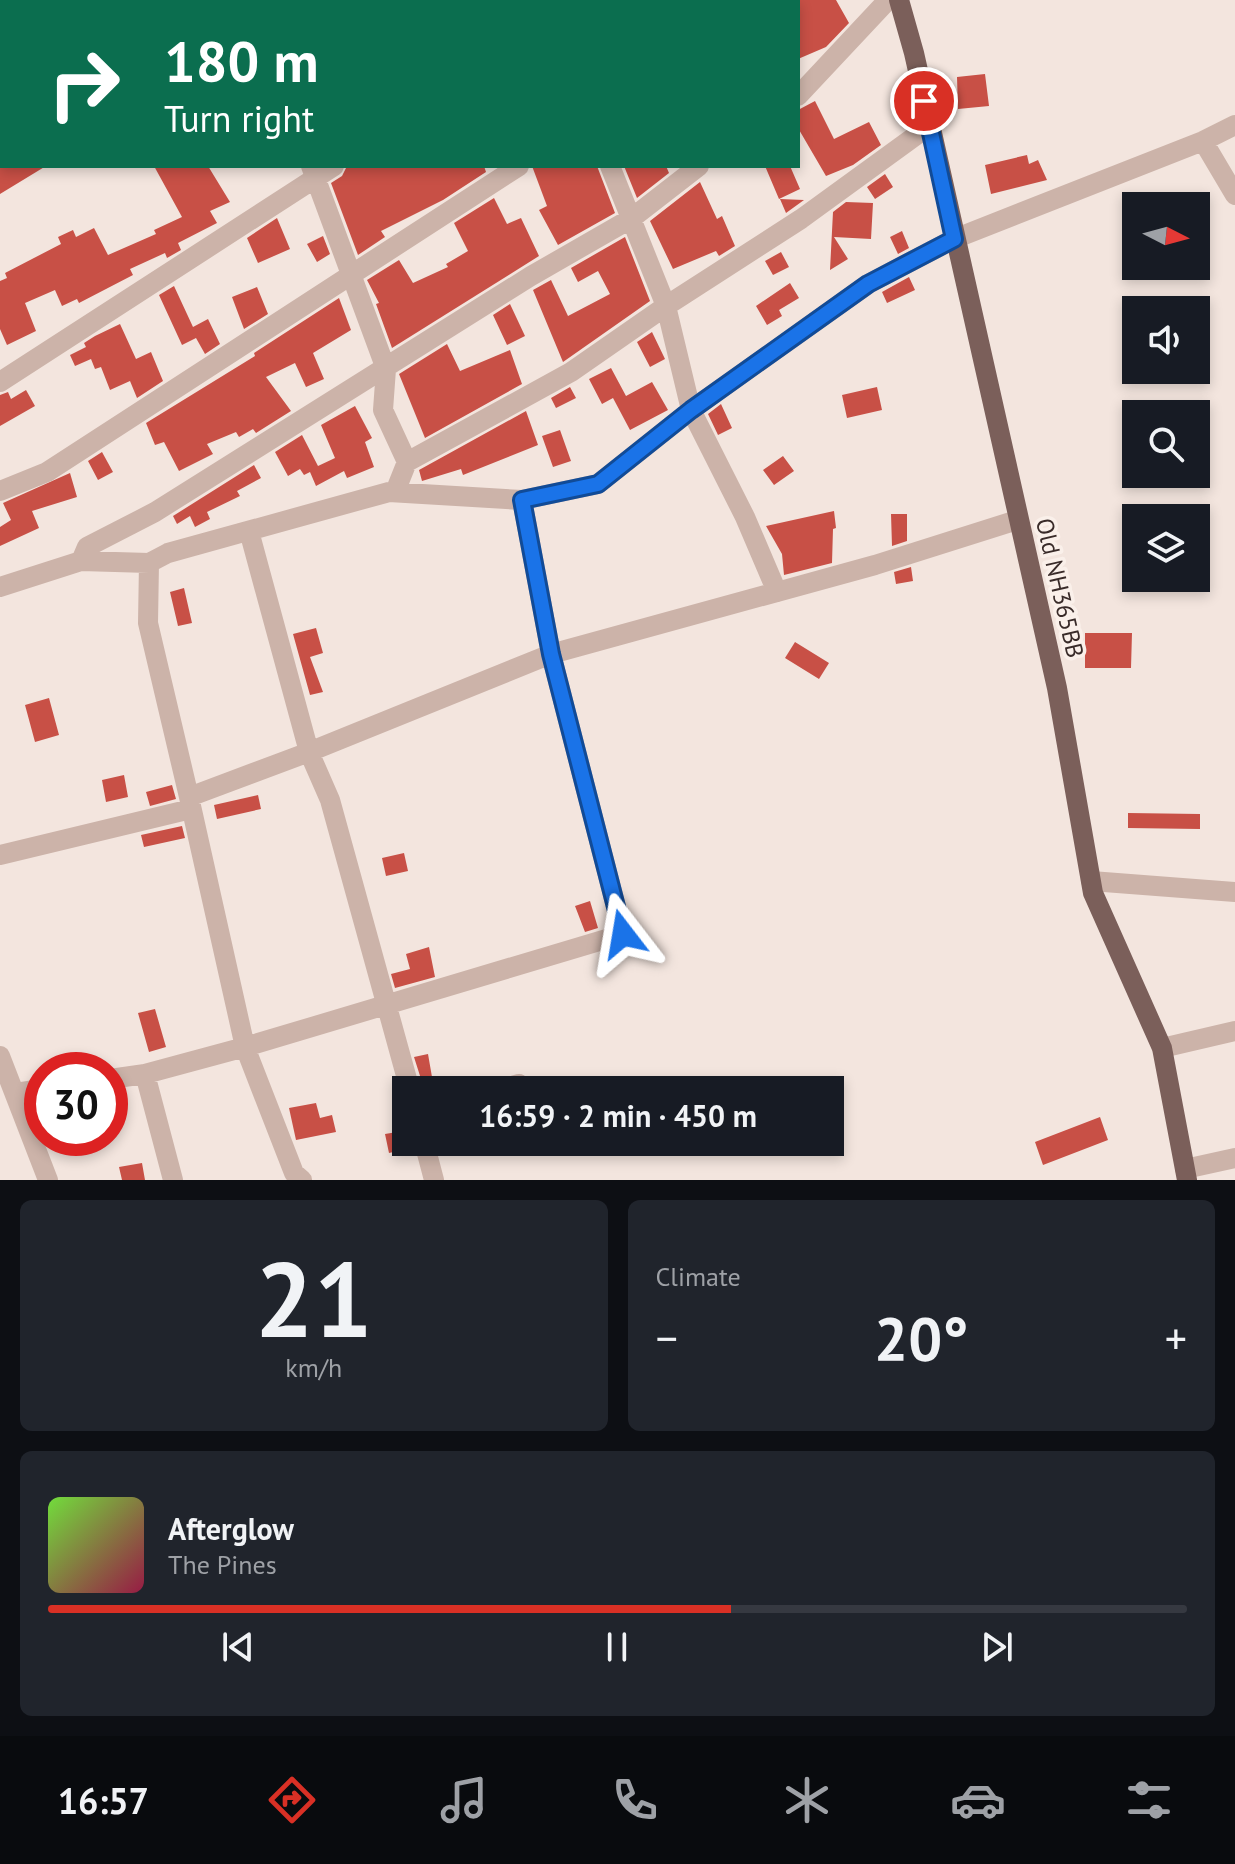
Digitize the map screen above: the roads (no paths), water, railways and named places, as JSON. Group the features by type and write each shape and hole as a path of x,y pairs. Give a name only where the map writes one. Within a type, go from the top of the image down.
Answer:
{"main road":[{"name":"Old NH365BB","path":"899,0 1057,688 1093,893 1162,1048 1186,1174"}],"street":[{"path":"800,94 888,0"},
{"path":"0,587 81,561 149,563 168,553 395,492 522,500 598,484 691,410 868,284 954,239 1203,141 1235,125"},
{"path":"395,492 407,462 571,372 801,219 929,126"},
{"path":"1203,141 1234,197"},
{"path":"0,491 47,472 516,168"},
{"path":"611,168 666,306 691,410 745,517 777,592"},
{"path":"81,561 87,547 155,512 531,276 632,218 696,168"},
{"path":"0,382 313,172 386,369 383,410 407,462"},
{"path":"128,1076 245,1047 386,1002 623,934 551,654 522,500"},
{"path":"0,855 190,803 551,654 777,592 1017,520"},
{"path":"249,531 309,752 330,800 406,1076"},
{"path":"149,563 148,623 245,1047 297,1178"},
{"path":"1091,881 1235,892"},
{"path":"1162,1048 1235,1031"},
{"path":"0,1056 48,1180"},
{"path":"145,1074 173,1180"},
{"path":"15,1093 24,1092"},
{"path":"428,1156 434,1180"},
{"path":"1186,1174 1235,1158"}]}
